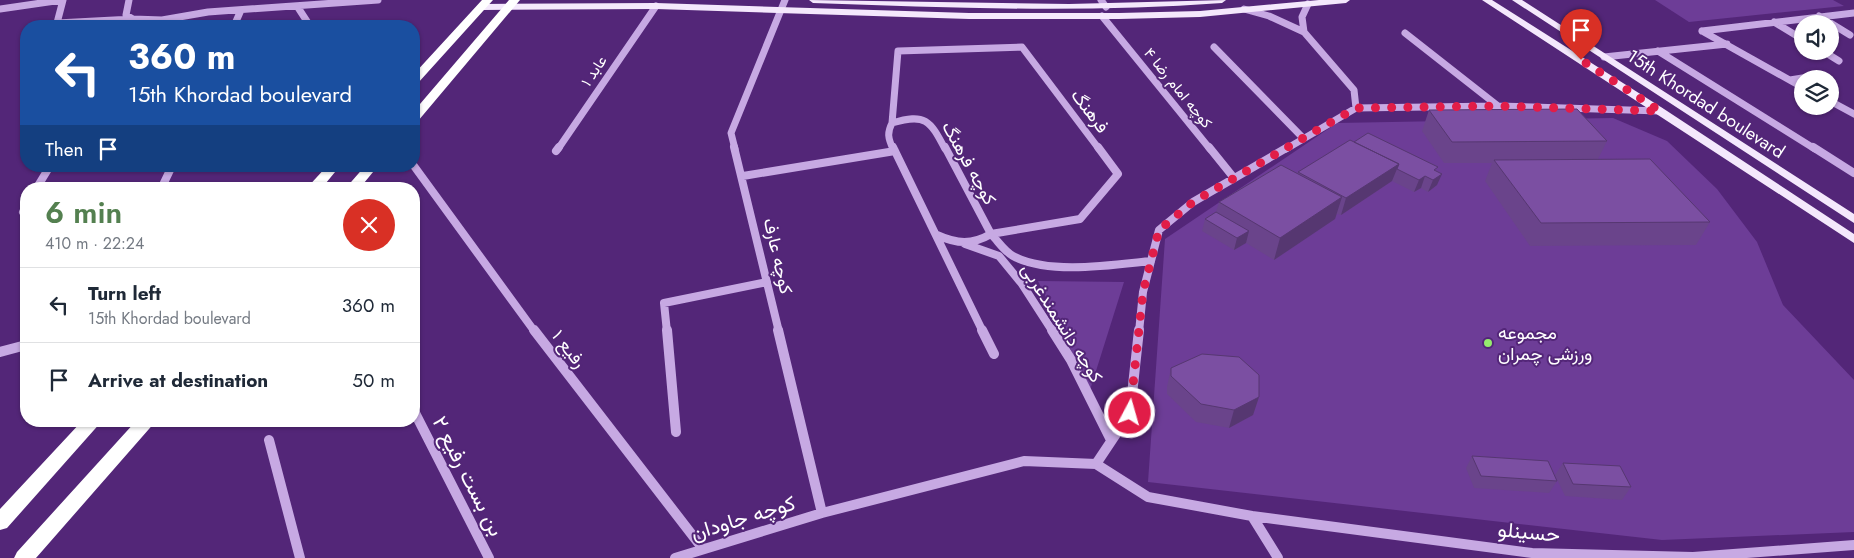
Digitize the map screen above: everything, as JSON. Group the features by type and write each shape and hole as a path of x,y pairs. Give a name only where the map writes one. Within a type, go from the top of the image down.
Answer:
{"highway":[{"path":"420,74 485,4"},
{"path":"420,111 511,4"},
{"path":"319,182 329,172"},
{"path":"358,182 367,172"},
{"path":"0,522 88,427"},
{"path":"24,558 141,427"}],"main road":[{"path":"812,0 973,3 1104,3 1222,0"},
{"path":"485,4 549,2 969,16 1102,16 1200,14 1346,0"},
{"name":"15th Khordad boulevard","path":"1486,0 1660,111 1854,239"},
{"name":"15th Khordad boulevard","path":"1516,0 1854,219"}],"street":[{"path":"0,9 62,0 58,20"},
{"path":"129,0 126,15 133,19"},
{"path":"238,20 244,10 245,0"},
{"path":"114,20 162,20 208,12 378,0"},
{"name":"کوچه عارف","path":"784,0 778,11 731,133 743,176 822,513"},
{"path":"1304,32 1302,17 1308,4"},
{"path":"297,6 306,20"},
{"name":"عابد ۱","path":"556,151 656,6"},
{"path":"1243,9 1269,16 1304,32 1354,90 1356,108"},
{"path":"1831,15 1854,13"},
{"name":"کوچه امام رضا ۴","path":"1102,16 1234,178"},
{"path":"1794,19 1702,31 1794,82"},
{"path":"1774,22 1794,34"},
{"path":"1839,28 1850,34"},
{"path":"1406,33 1498,106"},
{"path":"1604,57 1727,44"},
{"name":"فرهنگ","path":"892,123 898,52 1022,47 1118,174 1080,219 991,234"},
{"path":"1214,47 1303,138"},
{"path":"1658,51 1854,173"},
{"path":"1790,80 1794,79"},
{"path":"1096,464 1130,413 1143,292 1159,230 1193,202 1356,108 1498,106 1660,111"},
{"path":"1839,106 1854,114"},
{"name":"کوچه فرهنگ","path":"892,123 917,116 927,119 934,127 991,234 1013,256 1035,263 1097,265 1151,261"},
{"path":"892,123 888,131 888,138 938,236 994,354"},
{"path":"743,176 895,151"},
{"name":"رفیع ۱","path":"418,172 521,313 703,549"},
{"path":"938,236 952,243 965,244 981,240 991,234"},
{"name":"کوچه دانشمندغربی","path":"965,244 999,256 1022,284 1071,360 1112,440"},
{"path":"676,432 664,303 767,282"},
{"path":"0,352 20,347"},
{"name":"بن بست رفیع ۲","path":"420,423 489,558"},
{"path":"269,440 300,558"},
{"name":"کوچه جاودان","path":"675,558 822,513 1024,461 1096,464"},
{"name":"حسینلو","path":"1096,464 1148,497 1252,516 1532,553 1693,556 1854,545"},
{"path":"1252,516 1278,558"}],"shaded area":[{"path":"1655,0 1833,0 1844,6 1689,22"},
{"name":"مجموعه ورزشی چمران","path":"1613,118 1667,141 1717,189 1757,242 1783,305 1854,380 1854,532 1662,540 1148,482 1165,239 1337,123"},
{"path":"1038,281 1124,282 1090,390"}],"building":[{"path":"1577,109 1607,141 1452,142 1429,110"},
{"path":"1368,133 1438,167 1434,170 1442,174 1433,180 1425,176 1419,180 1397,169 1399,164 1354,142"},
{"path":"1350,140 1399,164 1346,198 1298,172"},
{"path":"1650,159 1710,222 1541,223 1494,160"},
{"path":"1281,165 1342,197 1280,238 1219,202"},
{"path":"1216,212 1249,231 1237,238 1205,219"},
{"path":"1202,354 1239,357 1259,375 1259,397 1234,410 1201,404 1171,376 1171,368"},
{"path":"1472,456 1548,461 1557,481 1481,476"},
{"path":"1563,463 1620,466 1631,487 1573,484"}],"place":[{"name":"مجموعه ورزشی چمران","path":"1488,343"}],"route":[{"path":"1130,413 1143,292 1159,230 1193,202 1356,108 1498,106 1660,111 1581,60"}]}
